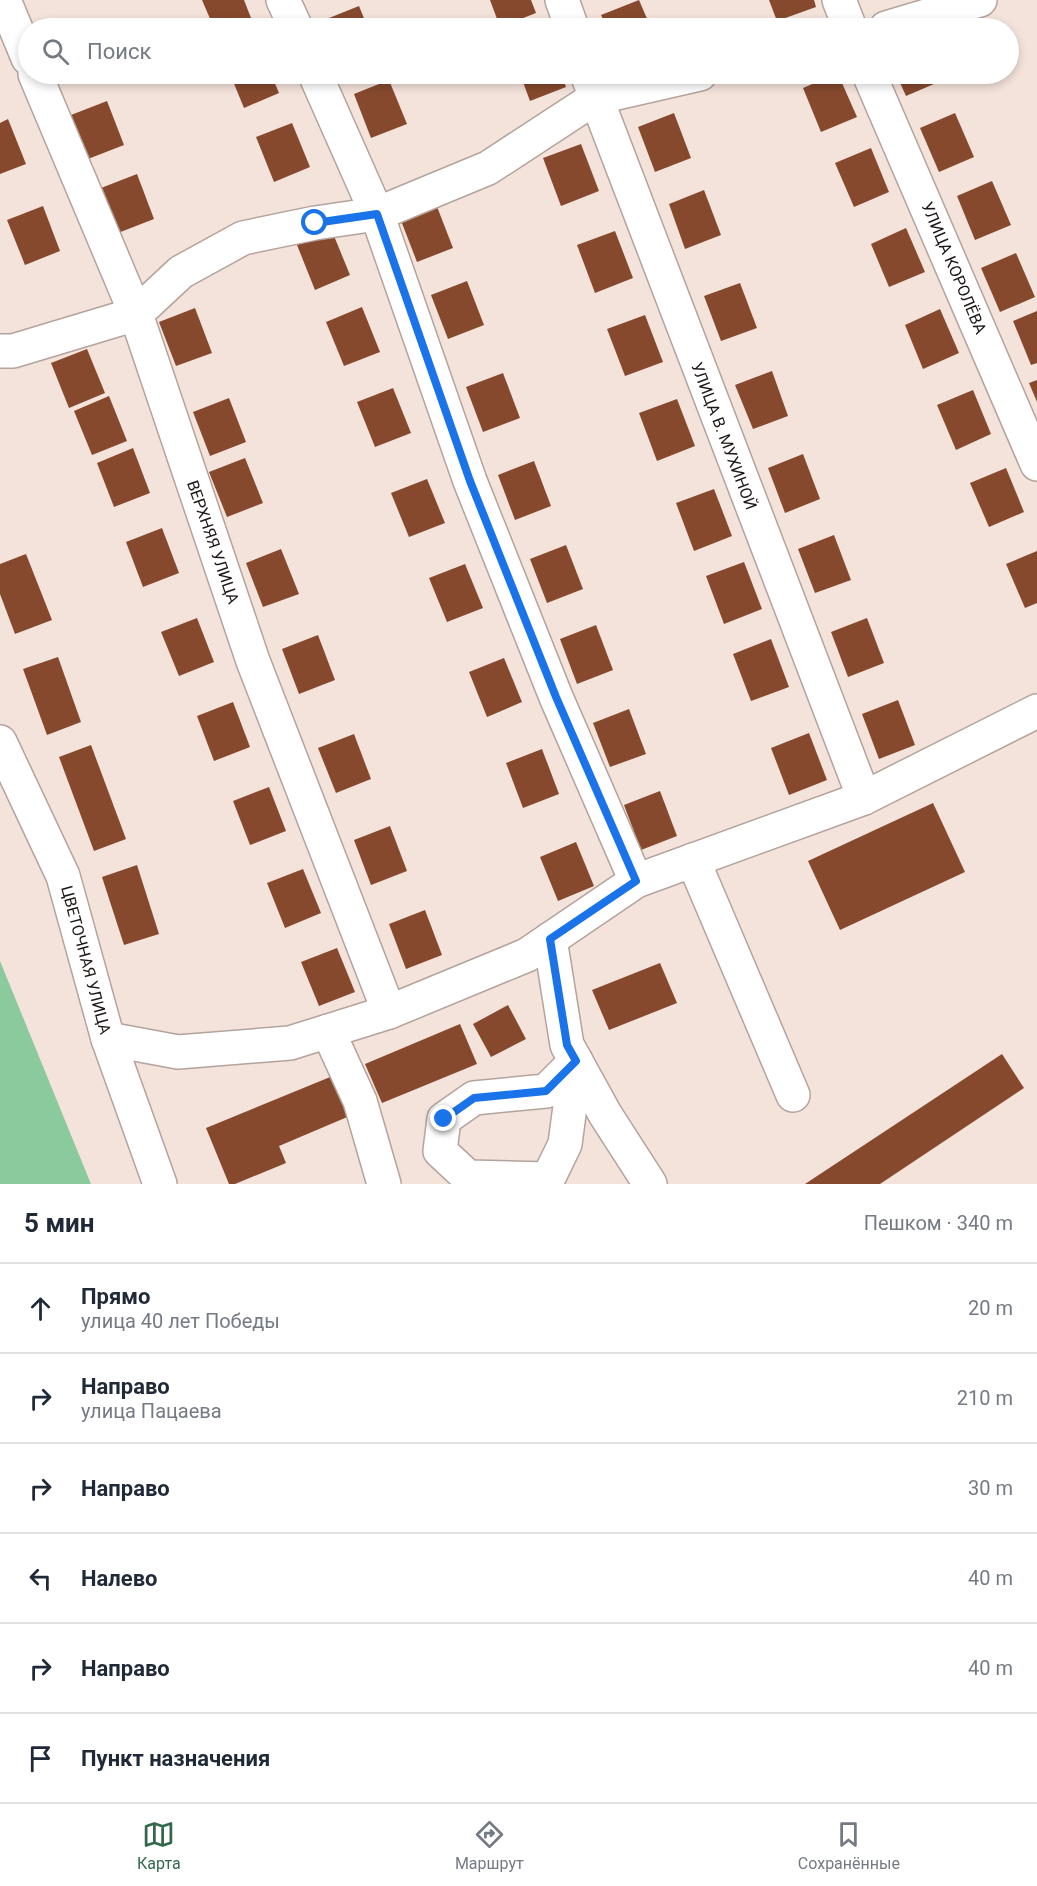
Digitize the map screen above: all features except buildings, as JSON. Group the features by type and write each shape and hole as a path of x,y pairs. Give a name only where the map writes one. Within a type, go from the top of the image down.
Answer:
{"street":[{"path":"4,0 18,34"},
{"path":"283,0 291,18"},
{"path":"562,0 568,18"},
{"path":"839,0 846,18"},
{"path":"920,18 980,0"},
{"name":"ВЕРХНЯЯ УЛИЦА","path":"39,84 136,314 253,662 389,1012"},
{"path":"319,84 377,214 470,481 556,697 636,881"},
{"path":"0,351 13,351 136,314 181,272 243,238 315,223 377,214 488,168 591,86 609,84"},
{"name":"УЛИЦА КОРОЛЁВА","path":"873,84 1037,464"},
{"name":"УЛИЦА В. МУХИНОЙ","path":"591,86 864,798"},
{"path":"108,1039 178,1052 290,1043 389,1012 527,955 636,881 864,798 1037,711"},
{"name":"ЦВЕТОЧНАЯ УЛИЦА","path":"0,742 63,876 108,1039 160,1184"},
{"path":"693,860 793,1095"},
{"path":"550,939 567,1045 605,1114 650,1184"},
{"path":"328,1031 360,1101 384,1184"},
{"path":"576,1061 565,1144 546,1181 468,1177 440,1151 444,1119 474,1098 546,1091 576,1061"}],"green space":[{"path":"0,961 91,1184 0,1184"}],"route":[{"path":"315,223 377,214 470,481 556,697 636,881 550,939 567,1045 576,1061 546,1091 474,1098 444,1119"}]}
